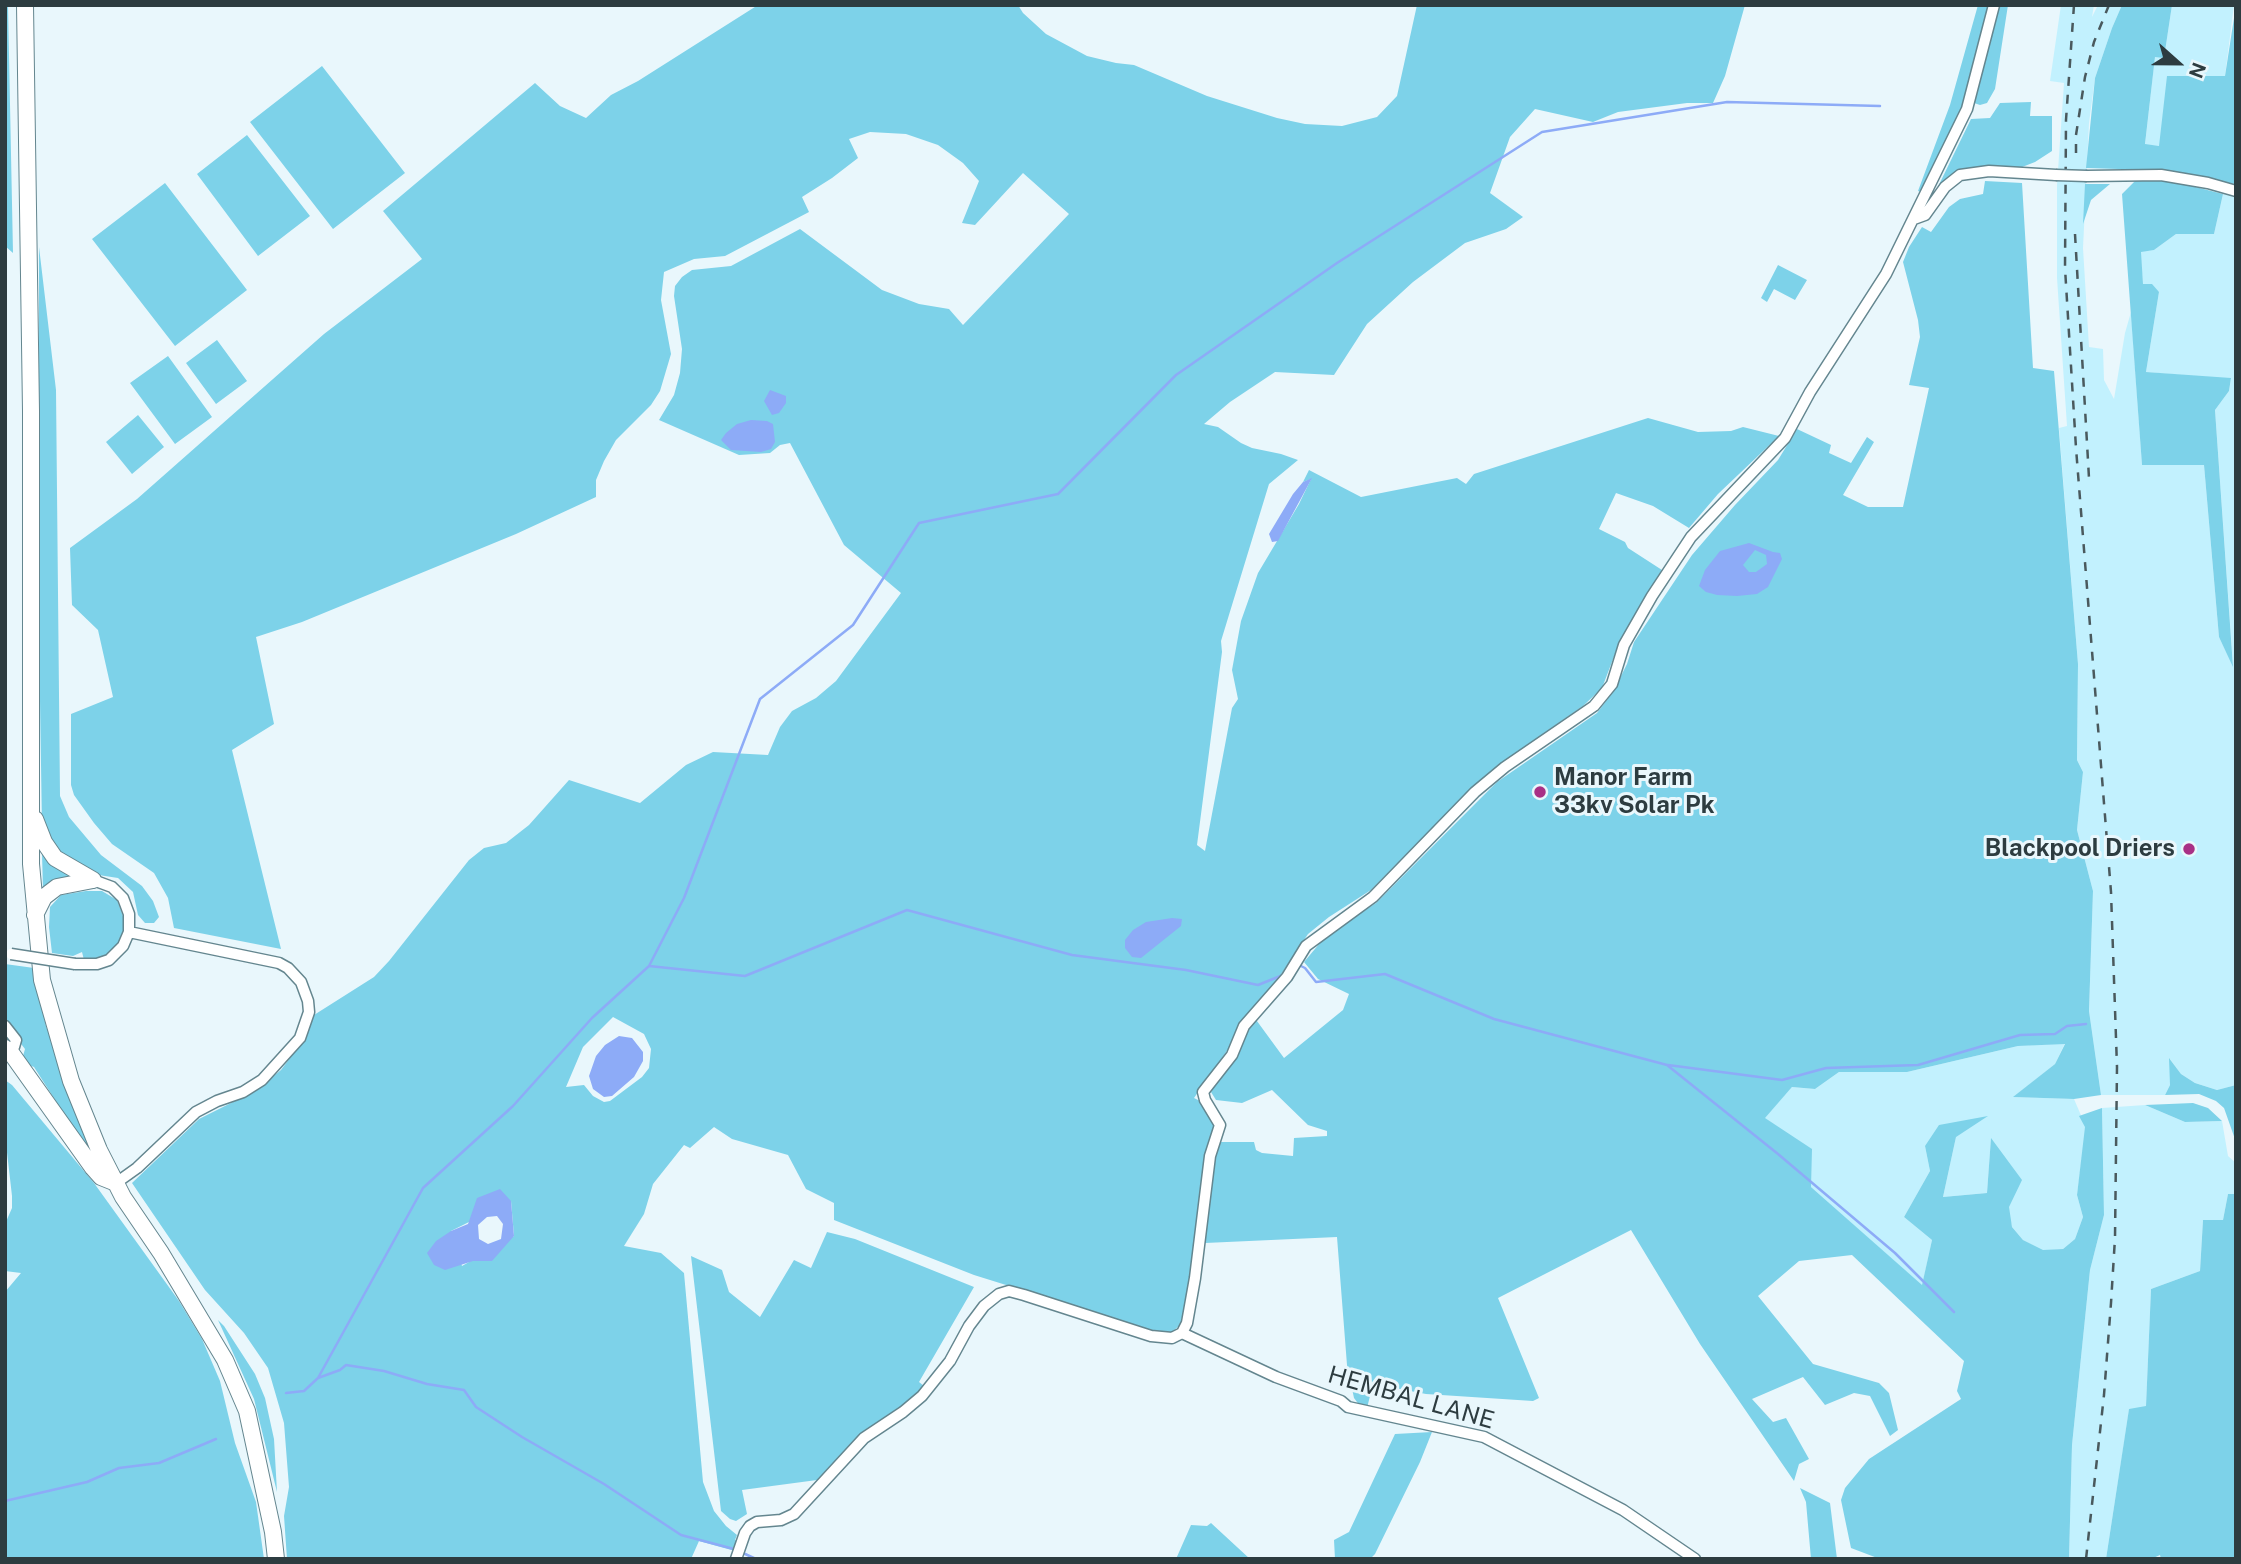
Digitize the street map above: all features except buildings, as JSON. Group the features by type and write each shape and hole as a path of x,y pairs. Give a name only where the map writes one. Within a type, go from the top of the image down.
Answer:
{"highway":[{"path":"25,5 31,425 31,864 41,980 58,1041 83,1113 116,1183 225,1360 247,1410 273,1532 276,1559"},
{"path":"32,810 49,851 69,868 93,880"},
{"path":"35,915 44,897 57,887 93,880"},
{"path":"7,1046 93,1168 101,1177 116,1183"}],"street":[{"path":"736,1558 745,1533 757,1522 781,1520 794,1514 864,1438 922,1396 950,1361 969,1325 984,1306 999,1294 1009,1292 1024,1295 1151,1336 1172,1338 1182,1333 1187,1323 1195,1278 1210,1156 1220,1125 1203,1092 1232,1055 1244,1026 1307,946 1373,897 1475,792 1506,767 1594,706 1612,684 1624,645 1691,537 1785,438 1810,391 1886,274 1967,109 1994,5"},
{"path":"1914,219 1925,215 1945,187 1960,175 1989,171 2087,176 2161,175 2236,191"},
{"path":"8,954 75,964 97,964 109,960 123,946 129,932 129,914 123,898 112,887 93,880"},
{"path":"116,1183 137,1168 196,1112 243,1092 262,1080 300,1038 309,1012 309,1000 301,982 279,963 129,932"},
{"path":"5,1026 16,1040 14,1047 7,1046"},
{"name":"HEMBAL LANE","path":"1182,1333 1276,1377 1341,1401 1348,1407 1484,1437 1623,1510 1695,1559"}],"shaded area":[{"path":"5,5 8,5 13,253 5,246"},
{"path":"758,5 1018,5 1046,34 1087,56 1134,65 1207,96 1277,118 1305,124 1342,126 1377,117 1397,96 1417,5 1745,5 1725,76 1713,103 1687,103 1618,112 1593,122 1535,109 1510,137 1490,193 1523,217 1506,229 1465,243 1413,282 1367,324 1334,375 1275,372 1230,402 1204,424 1218,427 1252,448 1298,460 1269,484 1221,641 1222,652 1197,845 1205,851 1232,708 1238,699 1232,670 1241,621 1258,573 1311,479 1303,482 1309,470 1361,497 1457,478 1466,484 1474,474 1648,418 1698,432 1731,431 1743,427 1779,436 1718,494 1689,528 1653,506 1616,493 1599,529 1625,542 1628,548 1662,570 1618,646 1602,688 1583,706 1504,761 1465,794 1371,890 1308,934 1270,991 1244,1018 1231,1045 1194,1098 1200,1101 1215,1123 1185,1306 1180,1325 1172,1332 1160,1333 974,1275 834,1220 834,1203 806,1189 788,1155 732,1139 714,1127 690,1148 684,1145 653,1184 644,1214 624,1246 661,1253 684,1273 703,1482 714,1511 737,1535 735,1540 740,1542 735,1551 699,1541 691,1559 287,1559 284,1516 289,1487 284,1423 268,1368 244,1333 205,1290 132,1183 199,1119 255,1091 281,1070 301,1043 314,1015 374,977 469,860 484,848 506,843 529,825 569,780 640,803 686,765 713,752 768,755 780,727 792,711 816,698 836,681 901,593 844,545 790,443 780,445 770,453 739,455 659,420 674,395 680,373 682,349 674,296 675,286 682,277 692,270 731,266 800,229 882,290 919,304 949,309 963,325 1069,214 1023,173 975,225 962,223 979,181 963,163 938,145 906,134 870,132 849,139 858,158 802,197 809,212 725,256 694,259 664,272 661,300 671,354 660,391 651,405 616,440 596,480 596,497 516,534 302,622 256,637 274,724 232,750 281,949 174,928 168,898 154,873 112,844 74,795 71,785 71,714 113,697 98,630 72,605 70,548 137,499 324,334 422,259 383,211 535,83 560,106 586,118 611,95 638,81","holes":["613,1017 644,1034 651,1049 649,1068 642,1077 610,1101 604,1102 593,1096 584,1085 566,1087 583,1047","511,1201 514,1236 462,1266 451,1231"]},
{"path":"1978,5 1989,5 1966,99 1921,192 1918,191 1950,105"},
{"path":"2000,5 2008,5 1995,89 1987,103 1980,105 1974,103"},
{"path":"2061,5 2094,5 2092,17 2098,5 2122,5 2095,78 2089,123 2083,248 2089,347 2103,349 2104,380 2114,399 2131,312 2142,465 2204,465 2219,637 2233,665 2215,410 2229,391 2231,379 2146,372 2159,292 2143,284 2140,251 2154,250 2176,234 2214,234 2223,194 2236,198 2236,1085 2217,1090 2195,1083 2181,1074 2170,1059 2170,1085 2165,1095 2101,1095 2089,1011 2093,891 2077,830 2083,772 2077,760 2078,664 2059,428 2067,426 2057,278 2057,185 2064,83 2050,81"},
{"path":"2122,5 2172,5 2164,58 2155,57 2145,144 2159,146 2167,76 2225,76 2236,5 2235,184 2150,170 2086,168 2095,78"},
{"path":"2172,5 2234,5 2225,76 2159,146 2145,145 2155,56 2164,58"},
{"path":"322,66 405,173 333,229 250,122"},
{"path":"2031,102 2030,116 2052,116 2052,151 2017,169 1967,168 1952,175 1932,199 1971,119 1990,118 2000,103"},
{"path":"247,135 310,216 258,256 197,174"},
{"path":"2136,180 2172,181 2223,194 2214,234 2176,234 2154,250 2141,252 2143,284 2152,284 2159,292 2146,372 2231,378 2229,391 2215,410 2233,667 2219,637 2204,465 2142,465 2122,194"},
{"path":"1985,181 2022,183 2033,368 2054,371 2078,664 2077,760 2083,772 2077,830 2093,891 2089,1011 2101,1095 2074,1099 2013,1097 2055,1064 2065,1044 2018,1046 1907,1072 1839,1072 1815,1089 1792,1087 1765,1118 1812,1149 1811,1187 1922,1285 1932,1240 1904,1217 1930,1171 1925,1146 1939,1125 1988,1116 1956,1137 1943,1197 1987,1193 1991,1138 2022,1180 2009,1207 2012,1227 2023,1240 2043,1250 2063,1249 2075,1239 2083,1217 2077,1195 2085,1127 2079,1116 2102,1108 2104,1215 2090,1270 2072,1445 2069,1559 1880,1559 1851,1548 1841,1500 1845,1488 1869,1459 1961,1399 1957,1391 1964,1361 1852,1255 1799,1261 1758,1296 1813,1364 1879,1383 1889,1393 1898,1430 1890,1436 1870,1396 1854,1393 1825,1405 1803,1377 1752,1399 1773,1422 1786,1418 1809,1459 1799,1464 1794,1481 1700,1344 1631,1230 1498,1298 1539,1398 1533,1401 1426,1394 1373,1384 1367,1408 1360,1406 1354,1398 1347,1365 1337,1237 1205,1243 1213,1163 1219,1142 1254,1142 1256,1150 1262,1153 1293,1156 1294,1138 1327,1136 1327,1131 1308,1125 1272,1090 1242,1103 1216,1100 1211,1092 1254,1017 1284,1058 1343,1010 1349,994 1318,979 1304,962 1325,937 1376,903 1497,782 1597,713 1613,692 1634,642 1692,555 1778,460 1797,429 1831,445 1829,453 1851,463 1867,437 1874,442 1843,495 1868,507 1903,507 1929,388 1909,385 1920,337 1903,262 1922,227 1931,232 1949,207 1960,199 1983,194"},
{"path":"165,183 247,290 175,346 92,239"},
{"path":"2085,184 2110,184 2091,200 2083,224"},
{"path":"39,247 56,390 60,796 69,817 101,855 142,886 153,901 159,917 154,923 145,923 138,915 133,892 118,878 92,874 64,861 42,827"},
{"path":"1778,265 1807,280 1795,300 1774,289 1767,302 1761,298"},
{"path":"217,340 247,381 216,404 186,363"},
{"path":"168,356 212,417 175,444 130,383"},
{"path":"770,390 786,396 786,403 779,413 772,415 764,401"},
{"path":"138,415 164,447 132,474 106,442"},
{"path":"751,420 773,424 775,442 771,449 761,452 731,450 721,440 737,424"},
{"path":"1312,478 1278,541 1272,542 1269,534 1293,494 1303,482"},
{"path":"1749,543 1780,553 1782,559 1768,587 1757,594 1717,595 1706,592 1699,586 1705,570 1720,551","holes":["1755,550 1766,555 1767,564 1756,572 1749,572 1743,565"]},
{"path":"42,853 82,878 43,890"},
{"path":"102,891 117,900 123,916 123,934 115,949 99,960 84,960 82,952 73,956 52,953 50,907 61,895"},
{"path":"1182,919 1181,926 1141,958 1132,957 1125,948 1125,940 1133,930 1146,922"},
{"path":"5,964 34,968 46,1026 75,1111 98,1167 34,1067 26,1064 23,1056 25,1049 5,1023"},
{"path":"619,1036 632,1038 643,1052 643,1061 634,1077 612,1096 604,1097 593,1089 589,1076 596,1056 605,1045"},
{"path":"2065,1043 2055,1064 2014,1097 2074,1099 2086,1127 2077,1195 2083,1217 2075,1239 2063,1249 2043,1251 2023,1240 2012,1227 1991,1139 1987,1193 1943,1197 1956,1137 1925,1146 1930,1171 1904,1217 1932,1240 1922,1286 1811,1187 1811,1149 1764,1118 1792,1087 1815,1089 1839,1072 1907,1072 2018,1046"},
{"path":"2169,1058 2181,1074 2195,1083 2217,1090 2236,1085 2236,1142 2224,1108 2216,1101 2199,1094 2165,1095 2170,1085"},
{"path":"5,1080 94,1183 179,1301 202,1339 220,1381 235,1443 256,1502 264,1559 5,1559 5,1292 21,1273 5,1271 5,1224 12,1208 12,1196 5,1135"},
{"path":"2193,1103 2208,1108 2222,1121 2185,1122 2145,1105"},
{"path":"2145,1105 2185,1122 2222,1121 2228,1156 2236,1163 2236,1194 2228,1194 2223,1220 2203,1220 2200,1271 2151,1289 2146,1407 2129,1410 2106,1559 2069,1559 2072,1445 2090,1270 2104,1215 2102,1108"},
{"path":"500,1189 511,1201 514,1236 492,1261 473,1261 445,1270 434,1265 427,1253 436,1241 468,1224 477,1198","holes":["497,1216 503,1224 501,1239 488,1244 479,1239 478,1225 487,1217"]},
{"path":"2228,1194 2236,1194 2236,1559 2161,1559 2160,1555 2151,1559 2106,1559 2129,1409 2146,1406 2151,1289 2200,1271 2203,1220 2223,1220"},
{"path":"827,1232 855,1239 974,1287 919,1382 924,1386 902,1407 844,1451 817,1480 742,1490 747,1514 736,1521 721,1511 691,1256 722,1270 729,1292 760,1317 794,1260 811,1268"},
{"path":"218,1320 255,1374 265,1398 274,1439 277,1492 254,1399"},
{"path":"1432,1432 1375,1554 1370,1559 1335,1559 1334,1540 1349,1532 1395,1434"},
{"path":"1800,1488 1830,1503 1837,1559 1811,1559 1806,1502"},
{"path":"1211,1523 1250,1559 1176,1559 1191,1525 1207,1526"}],"waterway":[{"path":"649,966 684,898 760,699 853,625 919,523 1058,494 1176,375 1337,263 1542,132 1727,102 1880,106"},
{"path":"318,1378 423,1188 513,1106 592,1018 649,966 745,976 907,910 1072,955 1186,970 1258,985 1283,975"},
{"path":"1299,965 1305,968 1316,982 1385,974 1494,1019 1667,1065 1895,1253 1954,1312"},
{"path":"1668,1065 1782,1080 1826,1068 1918,1065 2020,1035 2055,1034 2067,1026 2086,1024"},
{"path":"286,1393 304,1391 318,1378 346,1365 464,1390 476,1407 604,1484 681,1535 734,1549"},
{"path":"5,1501 87,1482 119,1468 159,1463 216,1439"},
{"path":"743,1553 756,1559"}],"railway":[{"path":"2074,5 2066,120 2065,268 2076,448 2111,892 2117,1067 2115,1238 2111,1303 2086,1559"},
{"path":"2076,153 2076,135 2085,77 2094,42 2109,5"},
{"path":"2075,234 2089,478"}],"place":[{"name":"Manor Farm 33kv Solar Pk","path":"1540,792"},
{"name":"Blackpool Driers","path":"2189,849"}]}
